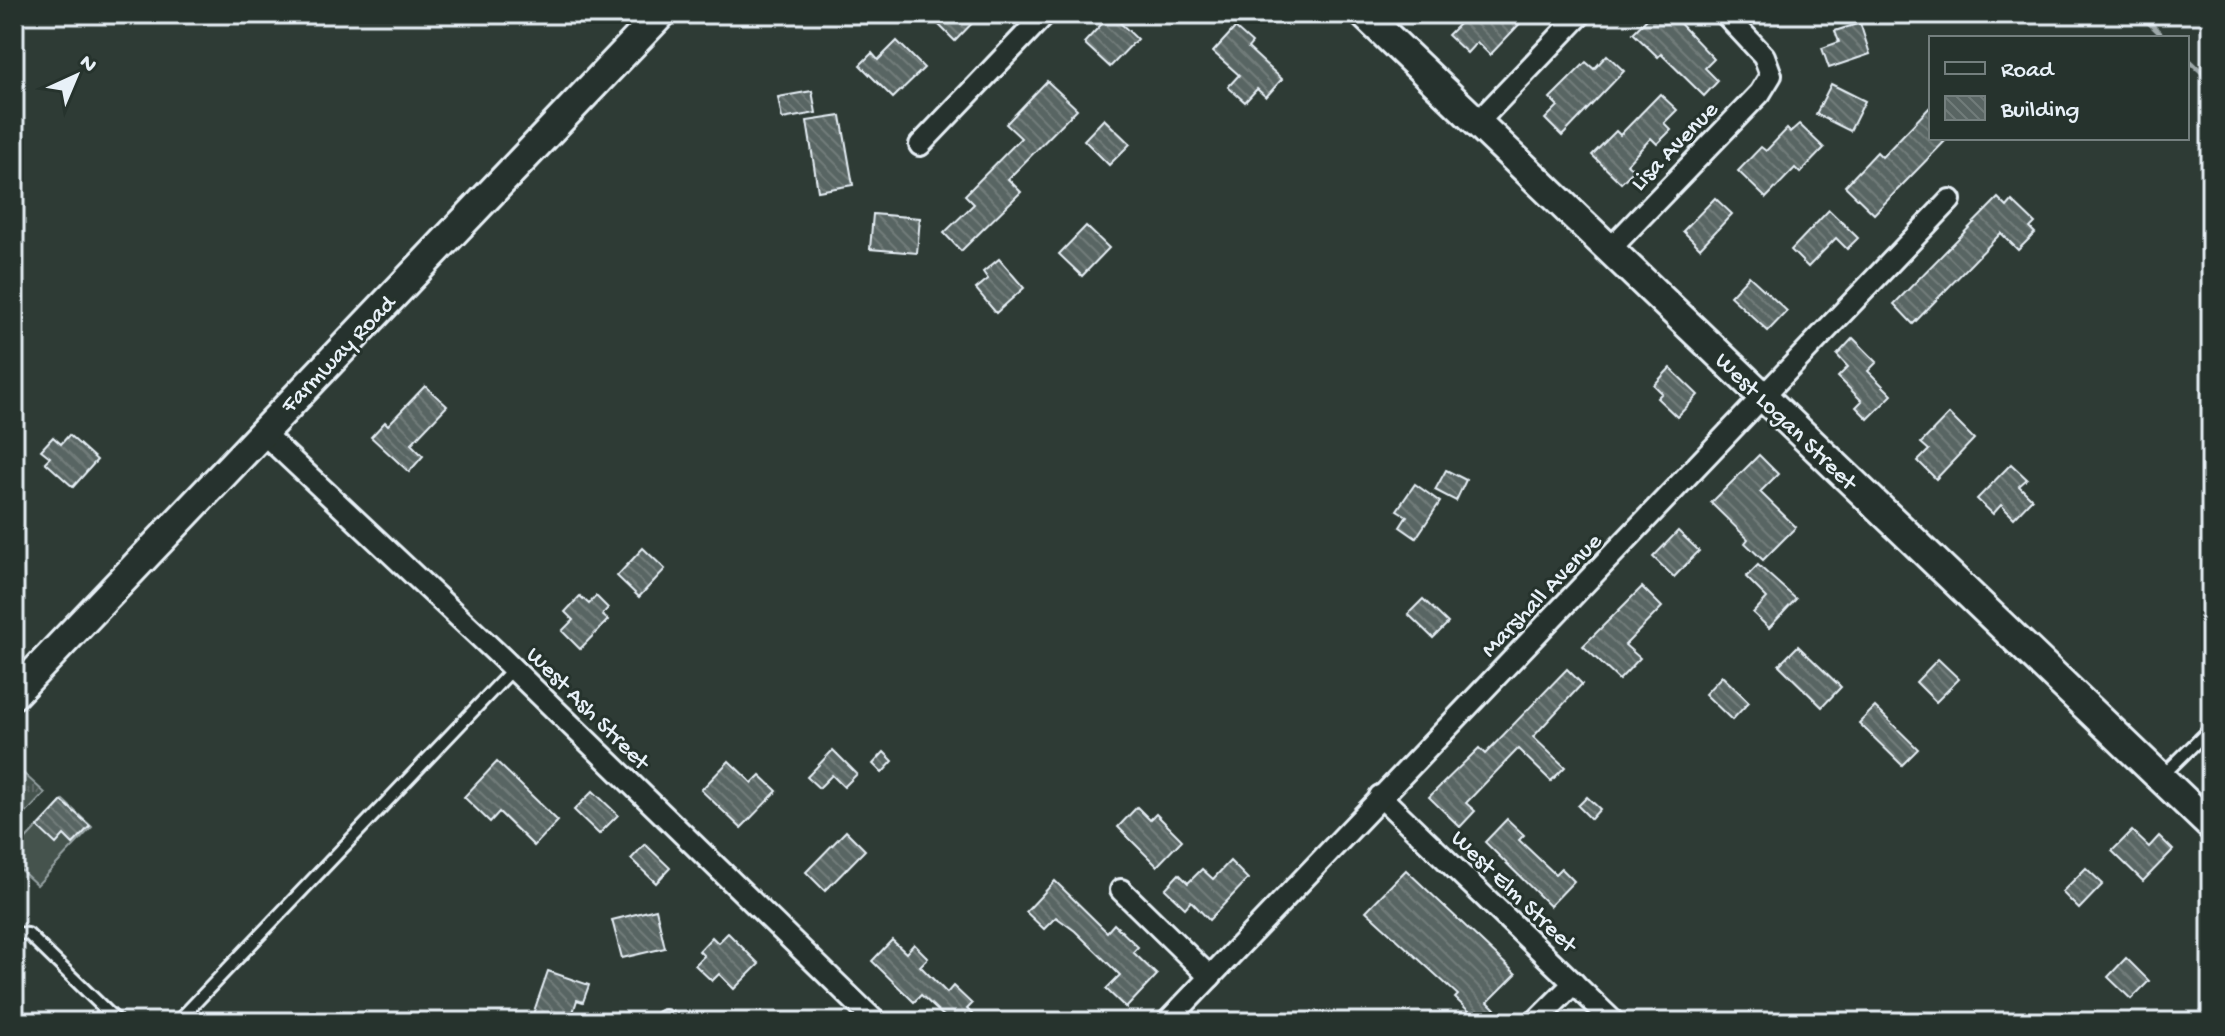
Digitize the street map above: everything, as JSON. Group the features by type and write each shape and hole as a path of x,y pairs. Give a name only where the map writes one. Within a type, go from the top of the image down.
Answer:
{"street":[{"name":"Farmway Road","path":"14,694 661,14"},
{"path":"920,145 1045,14"},
{"name":"West Logan Street","path":"1364,14 2211,826"},
{"path":"1478,122 1581,14"},
{"name":"Lisa Avenue","path":"1610,249 1760,93 1771,75 1764,56 1725,14"},
{"name":"Marshall Avenue","path":"1167,1022 1950,200"},
{"name":"West Ash Street","path":"262,432 513,669 876,1022"},
{"name":"West Elm Street","path":"1380,796 1614,1022"},
{"path":"1121,890 1210,977"},
{"path":"1535,1022 1574,983"}],"lane":[{"path":"183,1020 513,669"},
{"path":"2161,777 2211,728"},
{"path":"14,933 28,934 118,1022"}],"green space":[{"path":"23,773 45,793 14,826 14,783"},
{"path":"63,800 92,827 37,885 14,864 14,852"}],"building":[{"path":"928,14 981,14 955,41"},
{"path":"1111,14 1137,39 1110,67 1084,43"},
{"path":"1469,14 1529,14 1490,55 1477,42 1467,53 1448,35"},
{"path":"1652,14 1671,14 1714,59 1705,68 1718,81 1704,96 1661,54 1658,57 1633,33"},
{"path":"1860,23 1870,54 1829,68 1822,48 1839,42 1835,31"},
{"path":"1235,28 1252,43 1248,48 1282,79 1266,97 1257,89 1245,102 1228,87 1239,75 1213,52"},
{"path":"897,41 924,68 893,98 860,65 872,53 878,60"},
{"path":"1607,55 1624,71 1562,136 1545,119 1558,106 1550,98 1586,62 1594,69"},
{"path":"1047,81 1077,109 1008,179 1021,192 961,251 944,233 974,204 965,195 1021,138 1006,124"},
{"path":"1831,84 1865,101 1850,131 1816,114"},
{"path":"812,91 816,113 782,119 778,97"},
{"path":"1660,94 1677,110 1664,123 1671,130 1657,144 1651,138 1627,164 1634,170 1621,183 1592,155 1616,131 1620,135"},
{"path":"1929,108 1929,140 1946,140 1874,214 1845,186 1877,152 1882,157"},
{"path":"841,116 853,185 818,191 807,121"},
{"path":"1104,119 1130,144 1109,165 1084,140"},
{"path":"1799,124 1824,148 1800,173 1795,168 1766,198 1738,171 1761,147 1766,151 1787,129 1790,132"},
{"path":"1715,198 1732,214 1700,248 1683,231"},
{"path":"1998,198 2007,207 2012,201 2035,223 2030,228 2035,233 2018,250 2001,233 1913,324 1894,304"},
{"path":"1829,210 1858,238 1847,249 1836,238 1808,267 1791,250"},
{"path":"873,214 920,218 917,253 870,249"},
{"path":"1086,226 1109,248 1082,276 1059,254"},
{"path":"999,259 1024,288 996,313 976,289 988,279 983,272"},
{"path":"1749,276 1787,311 1768,331 1730,296"},
{"path":"1853,338 1877,362 1868,371 1892,395 1868,419 1856,407 1862,401 1838,377 1848,367 1837,355"},
{"path":"1670,368 1698,395 1677,417 1657,398 1662,393 1654,385"},
{"path":"425,386 447,406 411,444 423,456 409,472 371,437 385,422 388,425"},
{"path":"1949,414 1974,439 1936,479 1918,461 1929,450 1921,443"},
{"path":"69,435 97,460 73,487 45,462 50,457 41,450 53,437 61,444"},
{"path":"1759,455 1778,474 1760,492 1796,527 1763,560 1745,543 1748,539 1711,503"},
{"path":"2011,464 2027,479 2019,486 2032,499 2014,518 2001,505 1993,514 1977,499"},
{"path":"1446,470 1466,480 1456,501 1435,490"},
{"path":"1415,484 1440,502 1416,538 1400,527 1407,516 1397,510"},
{"path":"1678,531 1699,551 1674,577 1653,557"},
{"path":"643,548 665,569 639,597 617,576"},
{"path":"1758,565 1796,599 1769,628 1753,613 1767,598 1746,577"},
{"path":"1642,587 1662,607 1625,645 1640,658 1619,680 1583,646"},
{"path":"580,596 589,604 596,596 608,608 602,615 608,620 580,649 562,631 573,620 565,612"},
{"path":"1423,599 1448,623 1433,638 1408,614"},
{"path":"1798,646 1841,687 1822,707 1779,665"},
{"path":"1938,659 1959,679 1936,702 1916,682"},
{"path":"1567,669 1582,684 1533,737 1565,767 1551,781 1518,749 1466,803 1475,811 1460,827 1429,797 1479,748 1485,754"},
{"path":"1722,676 1749,702 1732,720 1705,694"},
{"path":"1875,707 1918,749 1902,765 1859,723"},
{"path":"833,750 857,774 844,787 832,775 819,788 807,777"},
{"path":"884,752 893,761 882,773 873,764"},
{"path":"729,761 752,783 760,775 777,791 741,828 701,790"},
{"path":"497,762 558,821 534,846 499,812 490,822 464,797"},
{"path":"593,791 618,815 599,834 574,810"},
{"path":"1587,797 1600,809 1591,819 1578,806"},
{"path":"62,801 90,826 73,844 64,835 56,844 38,827"},
{"path":"1137,807 1150,820 1156,814 1182,840 1157,866 1118,827"},
{"path":"1507,819 1524,835 1519,840 1555,874 1561,868 1574,881 1550,906 1485,842"},
{"path":"846,831 865,850 825,891 806,872"},
{"path":"2132,831 2149,847 2159,836 2173,850 2143,881 2112,851"},
{"path":"645,844 670,868 656,883 631,859"},
{"path":"1230,861 1248,879 1209,920 1191,901 1185,908 1165,889 1179,874 1188,883 1202,869 1213,879"},
{"path":"2086,868 2103,884 2079,909 2062,892"},
{"path":"1406,870 1516,974 1488,1002 1501,1015 1494,1022 1480,1022 1455,998 1458,995 1366,911"},
{"path":"1055,881 1107,932 1114,924 1138,947 1133,952 1157,975 1126,1008 1106,989 1120,975 1075,931 1056,917 1044,929 1026,912"},
{"path":"656,909 665,948 622,958 612,920"},
{"path":"728,933 759,964 734,989 719,974 712,981 695,965 704,956 699,951 712,937 718,943"},
{"path":"892,940 906,953 914,944 928,958 920,966 947,993 953,986 972,1004 967,1009 980,1022 950,1022 921,995 914,1002 872,961"},
{"path":"2126,958 2149,981 2131,999 2108,977"},
{"path":"548,971 589,985 583,1002 577,1000 570,1022 538,1022 540,1016 533,1014"}],"waterway":[{"path":"2140,14 2163,36"},
{"path":"2189,60 2211,81"}]}
